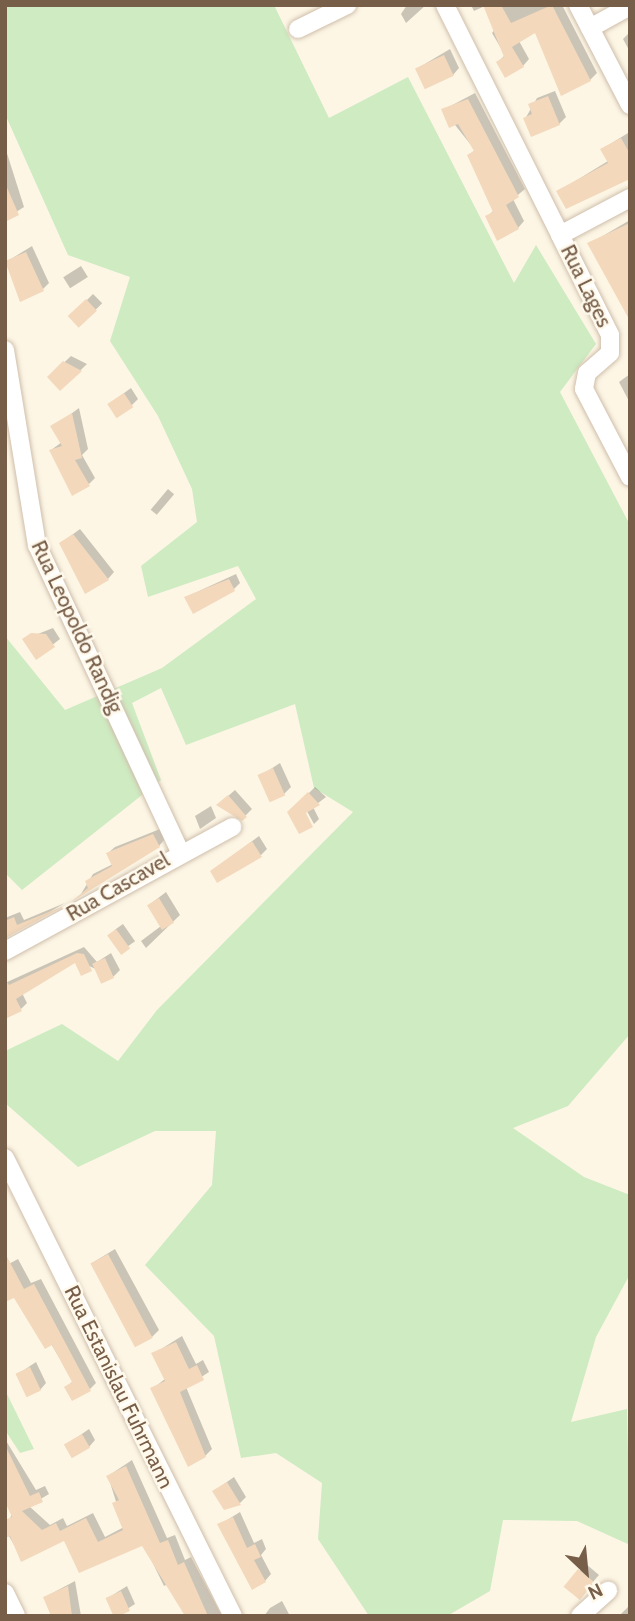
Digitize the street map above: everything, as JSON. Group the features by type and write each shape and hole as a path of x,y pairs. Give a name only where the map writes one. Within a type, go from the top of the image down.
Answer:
{"street":[{"path":"298,29 347,5"},
{"path":"445,5 560,235"},
{"path":"578,5 630,105"},
{"path":"590,28 630,6"},
{"name":"Rua Lages","path":"630,198 560,235 610,335 610,353 587,373 584,389 630,477"},
{"name":"Rua Leopoldo Randig","path":"5,350 37,545 180,852"},
{"name":"Rua Cascavel","path":"5,951 180,852 232,827"},
{"name":"Rua Estanislau Fuhrmann","path":"5,1158 233,1616"},
{"path":"580,1616 608,1591"},
{"path":"5,1593 16,1616"}],"green space":[{"path":"5,5 274,5 329,118 408,77 514,283 536,245 596,344 560,392 630,525 630,1034 568,1106 513,1128 584,1177 630,1195 630,1274 596,1337 571,1422 627,1409 630,1545 577,1521 503,1520 490,1591 447,1616 369,1616 318,1539 322,1483 276,1453 241,1458 214,1336 145,1265 212,1185 216,1131 155,1131 78,1167 5,1103 5,1051 62,1024 118,1061 157,1010 353,812 314,788 295,704 186,745 161,688 132,703 161,780 22,890 5,873 5,636 65,710 162,668 256,599 238,566 148,597 141,566 197,522 192,489 158,416 110,341 130,277 68,255 5,114"},
{"path":"5,1390 34,1449 20,1453 5,1430"}],"building":[{"path":"483,5 501,5 511,23 552,5 591,81 561,96 535,33 512,47 524,67 505,78 496,62 504,57"},
{"path":"444,55 454,76 425,89 415,69"},
{"path":"548,96 560,125 531,137 523,118 532,114 528,104"},
{"path":"468,99 519,197 506,205 519,229 497,241 485,216 493,212 467,155 474,151 458,124 449,128 441,109"},
{"path":"621,138 630,154 630,179 566,209 556,191 608,163 600,149"},
{"path":"5,183 19,215 5,222"},
{"path":"630,223 630,321 587,243"},
{"path":"26,252 44,291 20,302 5,261"},
{"path":"86,299 97,311 79,328 68,316"},
{"path":"63,361 82,371 60,391 47,377"},
{"path":"124,393 133,407 116,418 107,404"},
{"path":"72,413 82,458 75,460 90,486 72,496 49,450 62,446 50,426"},
{"path":"73,534 109,580 85,594 59,543"},
{"path":"229,579 235,591 193,614 184,597"},
{"path":"31,633 46,634 55,647 36,660 22,639"},
{"path":"273,768 285,795 270,802 257,775"},
{"path":"308,792 320,805 306,813 313,827 299,834 287,812"},
{"path":"228,795 247,817 242,821 216,805"},
{"path":"153,834 160,847 71,902 88,888 85,881 112,866 106,853"},
{"path":"252,841 262,857 217,883 210,871"},
{"path":"159,898 174,923 162,930 147,905"},
{"path":"66,905 5,938 5,921 14,917 17,925"},
{"path":"116,929 130,948 121,955 107,935"},
{"path":"77,953 84,954 92,971 81,976 75,963 16,999 22,1011 5,1019 5,979 9,985"},
{"path":"105,958 114,978 101,984 92,964"},
{"path":"5,1253 24,1289 34,1284 91,1391 72,1401 64,1387 72,1382 52,1345 45,1349 14,1298 5,1302"},
{"path":"108,1254 153,1338 135,1347 90,1263"},
{"path":"176,1342 189,1369 197,1365 204,1380 180,1392 206,1457 188,1467 150,1388 165,1381 151,1353"},
{"path":"30,1367 41,1391 26,1397 15,1374"},
{"path":"82,1434 90,1448 72,1458 64,1444"},
{"path":"5,1445 30,1496 39,1492 43,1502 22,1511 42,1530 56,1523 60,1531 86,1518 98,1542 123,1530 112,1503 119,1500 106,1476 126,1466 160,1543 168,1540 178,1565 184,1562 208,1616 185,1616 142,1546 79,1573 64,1541 21,1562 10,1536 5,1538 5,1520 12,1517 5,1502"},
{"path":"227,1482 241,1505 224,1510 212,1491"},
{"path":"233,1517 247,1548 255,1544 261,1557 254,1560 266,1582 252,1590 217,1524"},
{"path":"578,1569 594,1582 580,1600 564,1587"},
{"path":"68,1586 72,1616 51,1616 43,1597"},
{"path":"121,1591 130,1611 114,1616 105,1598"}]}
